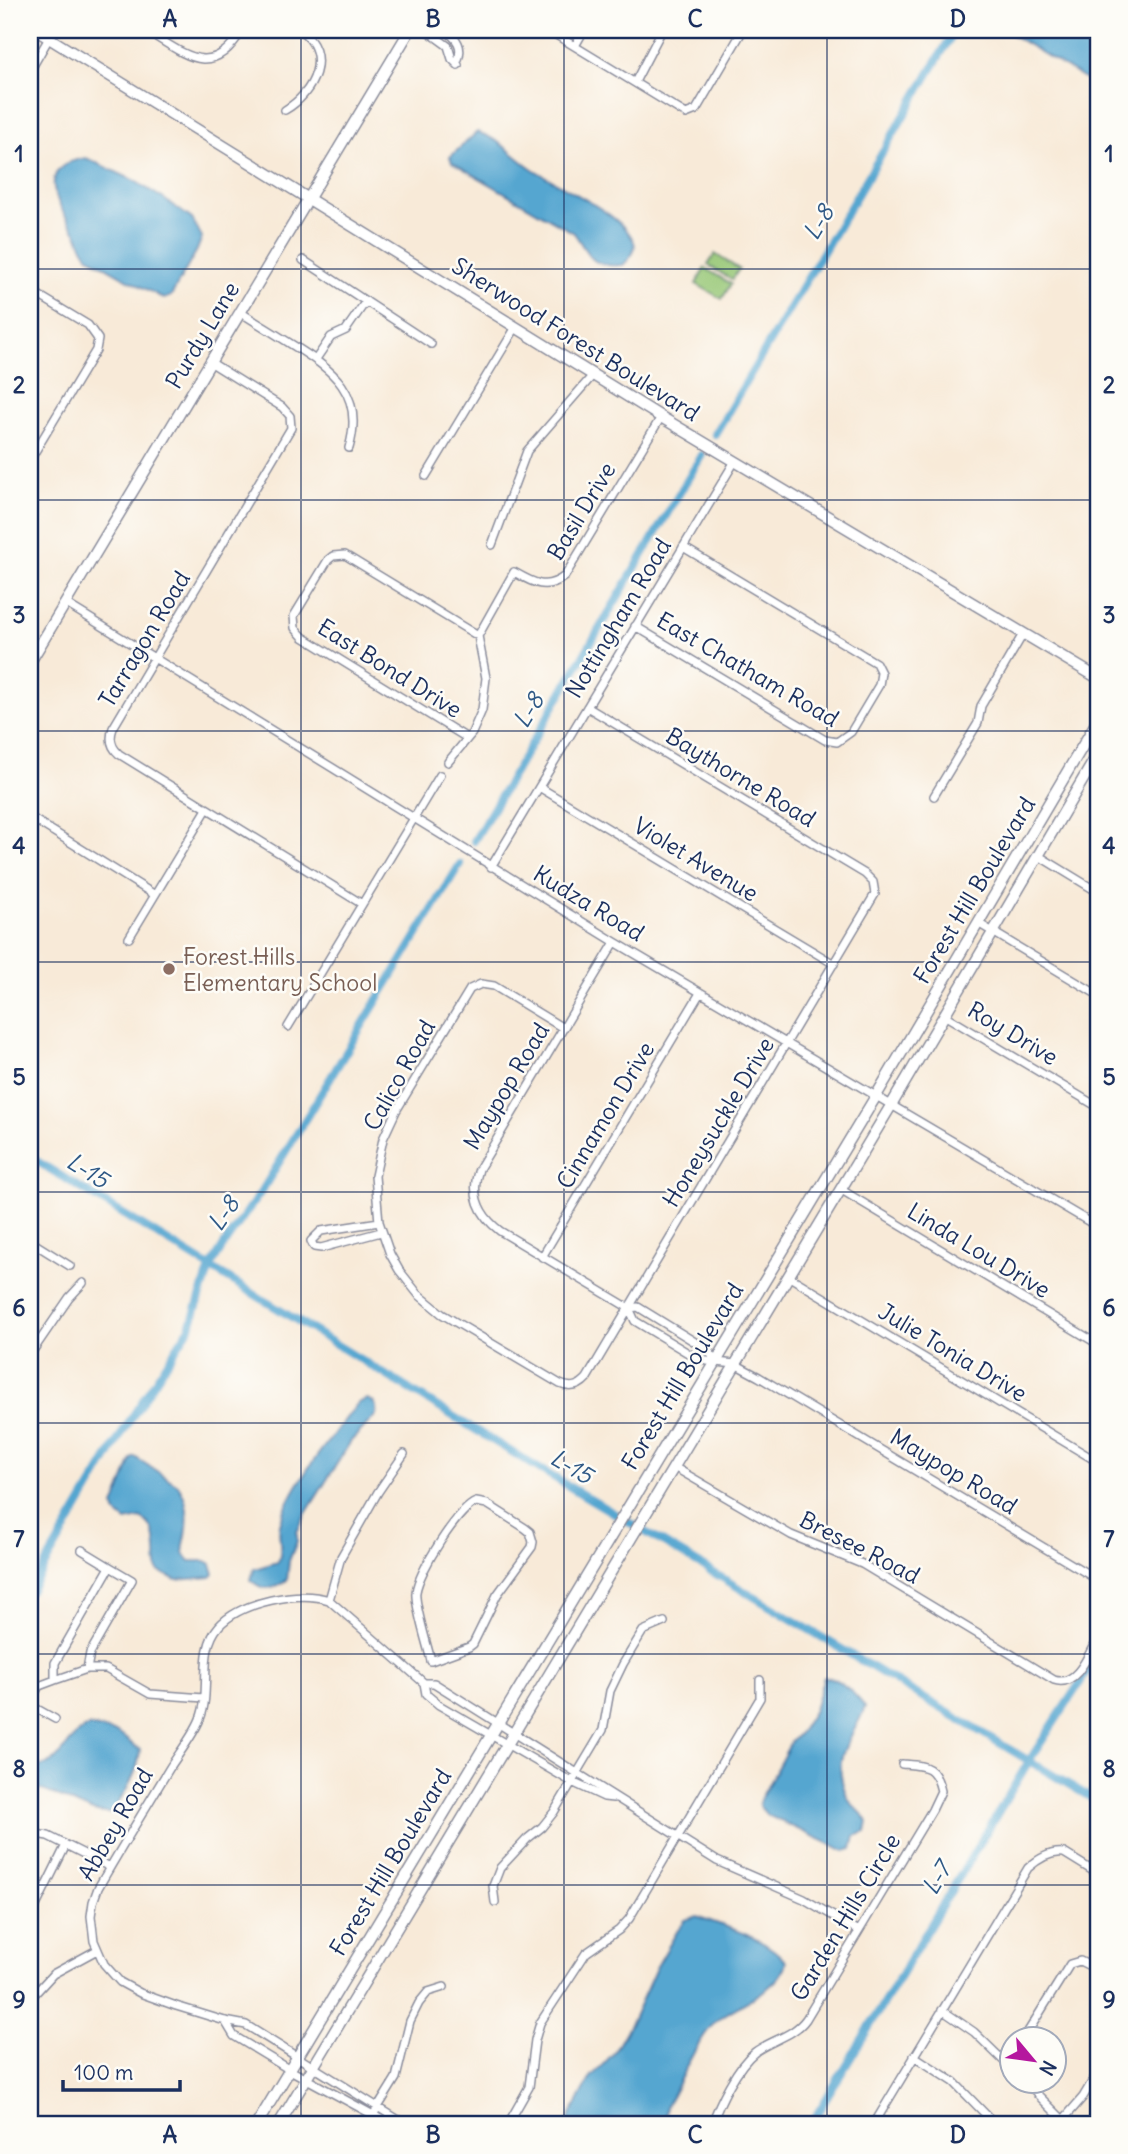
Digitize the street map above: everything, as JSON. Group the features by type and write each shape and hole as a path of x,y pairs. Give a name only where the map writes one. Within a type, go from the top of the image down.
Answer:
{"main road":[{"name":"Sherwood Forest Boulevard","path":"36,30 661,417 1098,678"},
{"name":"Purdy Lane","path":"30,662 410,30"},
{"name":"Forest Hill Boulevard","path":"257,2124 876,1096 1098,720"},
{"name":"Forest Hill Boulevard","path":"279,2124 892,1104 1098,754"}],"street":[{"path":"145,30 158,33 191,56 209,59 230,49 242,30"},
{"path":"285,110 304,95 317,70 316,48 310,38 300,30"},
{"path":"426,30 448,46 452,59 458,63 460,46 455,37 445,30"},
{"path":"548,30 686,114 692,114 743,30"},
{"path":"575,46 584,30"},
{"path":"635,82 662,30"},
{"path":"30,71 49,38"},
{"path":"303,260 431,344"},
{"path":"30,290 88,325 96,333 98,345 30,460"},
{"path":"316,359 331,337 346,330 366,301"},
{"path":"240,312 316,359 334,374 349,398 353,426 349,448"},
{"path":"426,475 516,327"},
{"name":"Tarragon Road","path":"210,362 282,407 290,416 291,428 113,728 112,745 119,754 362,904"},
{"path":"492,545 527,451 593,375"},
{"name":"Basil Drive","path":"478,636 514,572 542,585 554,583 565,576 661,417"},
{"name":"Nottingham Road","path":"491,867 734,461"},
{"name":"East Chatham Road","path":"635,626 825,740 836,742 851,733 879,685 879,668 871,659 683,547"},
{"name":"East Bond Drive","path":"467,738 303,637 295,628 294,616 325,564 333,556 345,555 478,636"},
{"name":"Kudza Road","path":"65,603 615,942 1098,1227"},
{"path":"934,796 978,723 981,706 1023,634"},
{"path":"448,762 467,738 482,710 486,691 485,666 478,636"},
{"name":"Baythorne Road","path":"587,707 865,874 873,883"},
{"path":"288,1027 440,775"},
{"name":"Violet Avenue","path":"539,788 834,964"},
{"path":"129,939 207,809"},
{"path":"30,817 155,895"},
{"path":"1039,856 1098,892"},
{"name":"Honeysuckle Drive","path":"587,1378 873,900 873,883"},
{"path":"978,923 1098,995"},
{"name":"Maypop Road","path":"615,942 482,1164 476,1180 476,1198 486,1220 542,1257 629,1308 635,1321 693,1356 707,1361 735,1364 1098,1580"},
{"name":"Calico Road","path":"563,1028 494,986 475,985 467,993 390,1122 383,1139 376,1176 379,1222 399,1270 432,1307 560,1384 572,1387 583,1383 587,1378"},
{"name":"Cinnamon Drive","path":"542,1257 700,993"},
{"name":"Roy Drive","path":"944,1015 1098,1107"},
{"name":"Linda Lou Drive","path":"840,1189 1098,1344"},
{"path":"379,1222 321,1231 312,1241 314,1247 321,1248 382,1232"},
{"path":"30,1241 70,1266"},
{"name":"Julie Tonia Drive","path":"788,1276 1098,1462"},
{"path":"30,1355 69,1298 83,1283"},
{"name":"Maypop Road","path":"629,1308 638,1307 708,1350 715,1360"},
{"path":"404,1454 378,1492 341,1557 329,1600 424,1683 426,1694 439,1705 489,1736 511,1740 576,1773 677,1838 729,1867 804,1899 859,1931"},
{"name":"Bresee Road","path":"674,1467 791,1535 862,1564 1054,1680 1064,1682 1074,1677 1098,1637"},
{"path":"471,1504 487,1504 530,1532 533,1542 531,1547 497,1595 470,1647 431,1661 416,1597 416,1591 435,1548 471,1504"},
{"path":"82,1550 132,1580 90,1653 87,1669"},
{"path":"54,1680 55,1663 110,1567"},
{"name":"Abbey Road","path":"299,2058 246,2025 225,2021 130,1989 112,1974 97,1950 92,1929 93,1902 110,1867 200,1719 212,1636 231,1616 243,1609 286,1597 315,1595 329,1600"},
{"path":"495,1902 493,1886 500,1868 554,1812 603,1730 610,1691 623,1664 643,1631 664,1622"},
{"path":"55,1718 30,1703 39,1686 87,1669 106,1669 150,1694 204,1698"},
{"path":"508,2124 529,2087 540,2023 581,1959 624,1925 760,1698 760,1680"},
{"path":"424,1683 434,1683 498,1722 511,1740 572,1782 604,1797 617,1799"},
{"name":"Garden Hills Circle","path":"712,2124 744,2064 755,2052 801,2026 941,1791 936,1774 925,1766 902,1764"},
{"path":"30,1833 48,1836 110,1867"},
{"path":"30,1918 66,1845"},
{"path":"874,2124 1021,1878 1033,1864 1058,1852 1098,1874"},
{"path":"30,1998 53,1974 97,1950"},
{"path":"1033,2024 1070,1964 1080,1961 1098,1970"},
{"path":"375,2111 399,2070 410,2021 419,2003 428,1992 444,1987"},
{"path":"942,2010 974,2032 998,2055"},
{"name":"Abbey Road","path":"225,2021 234,2036 290,2070"},
{"path":"914,2056 954,2082 995,2124"},
{"path":"299,2058 390,2124"},
{"path":"290,2070 405,2124"},
{"path":"1036,2094 1065,2122 1098,2072"}],"green space":[{"path":"715,254 739,269 732,280 708,265"},
{"path":"705,268 731,284 722,299 696,284"}],"water":[{"path":"1074,29 1098,36 1098,87 1004,30 1042,30 1047,33"},
{"path":"477,132 499,143 530,167 613,218 634,242 633,253 629,259 623,265 597,262 574,233 452,162 450,157"},
{"path":"86,158 133,180 192,219 202,237 171,296 164,299 104,266 84,250 61,208 54,187 55,177 60,169 70,162"},
{"path":"367,1399 375,1405 376,1415 351,1441 305,1515 297,1532 287,1580 269,1588 255,1584 251,1580 254,1569 278,1562 280,1524 303,1476 358,1403"},
{"path":"135,1457 178,1485 187,1509 184,1552 190,1561 206,1561 211,1564 214,1574 211,1577 176,1580 158,1571 154,1535 148,1523 141,1518 126,1521 115,1512 114,1506"},
{"path":"824,1677 841,1683 865,1707 844,1749 840,1769 849,1800 868,1822 866,1832 855,1836 852,1849 845,1851 767,1815 759,1806 791,1742 814,1710"},
{"path":"89,1726 118,1733 140,1750 130,1783 110,1813 90,1810 30,1787 30,1765 44,1766 50,1763 76,1735"},
{"path":"697,1916 745,1934 768,1946 786,1962 783,1972 768,1988 720,2018 706,2034 666,2106 665,2124 566,2124 591,2077 613,2054 678,1930 685,1920"}],"waterway":[{"name":"L-8","path":"715,434 955,30"},
{"name":"L-8","path":"474,841 702,455"},
{"name":"L-8","path":"30,1591 125,1428 190,1327 210,1268 263,1189 460,864"},
{"name":"L-15","path":"30,1157 528,1462 1098,1802"},
{"name":"L-7","path":"811,2124 1029,1761 1098,1655"}],"place":[{"name":"Forest Hills Elementary School","path":"169,969"}]}
